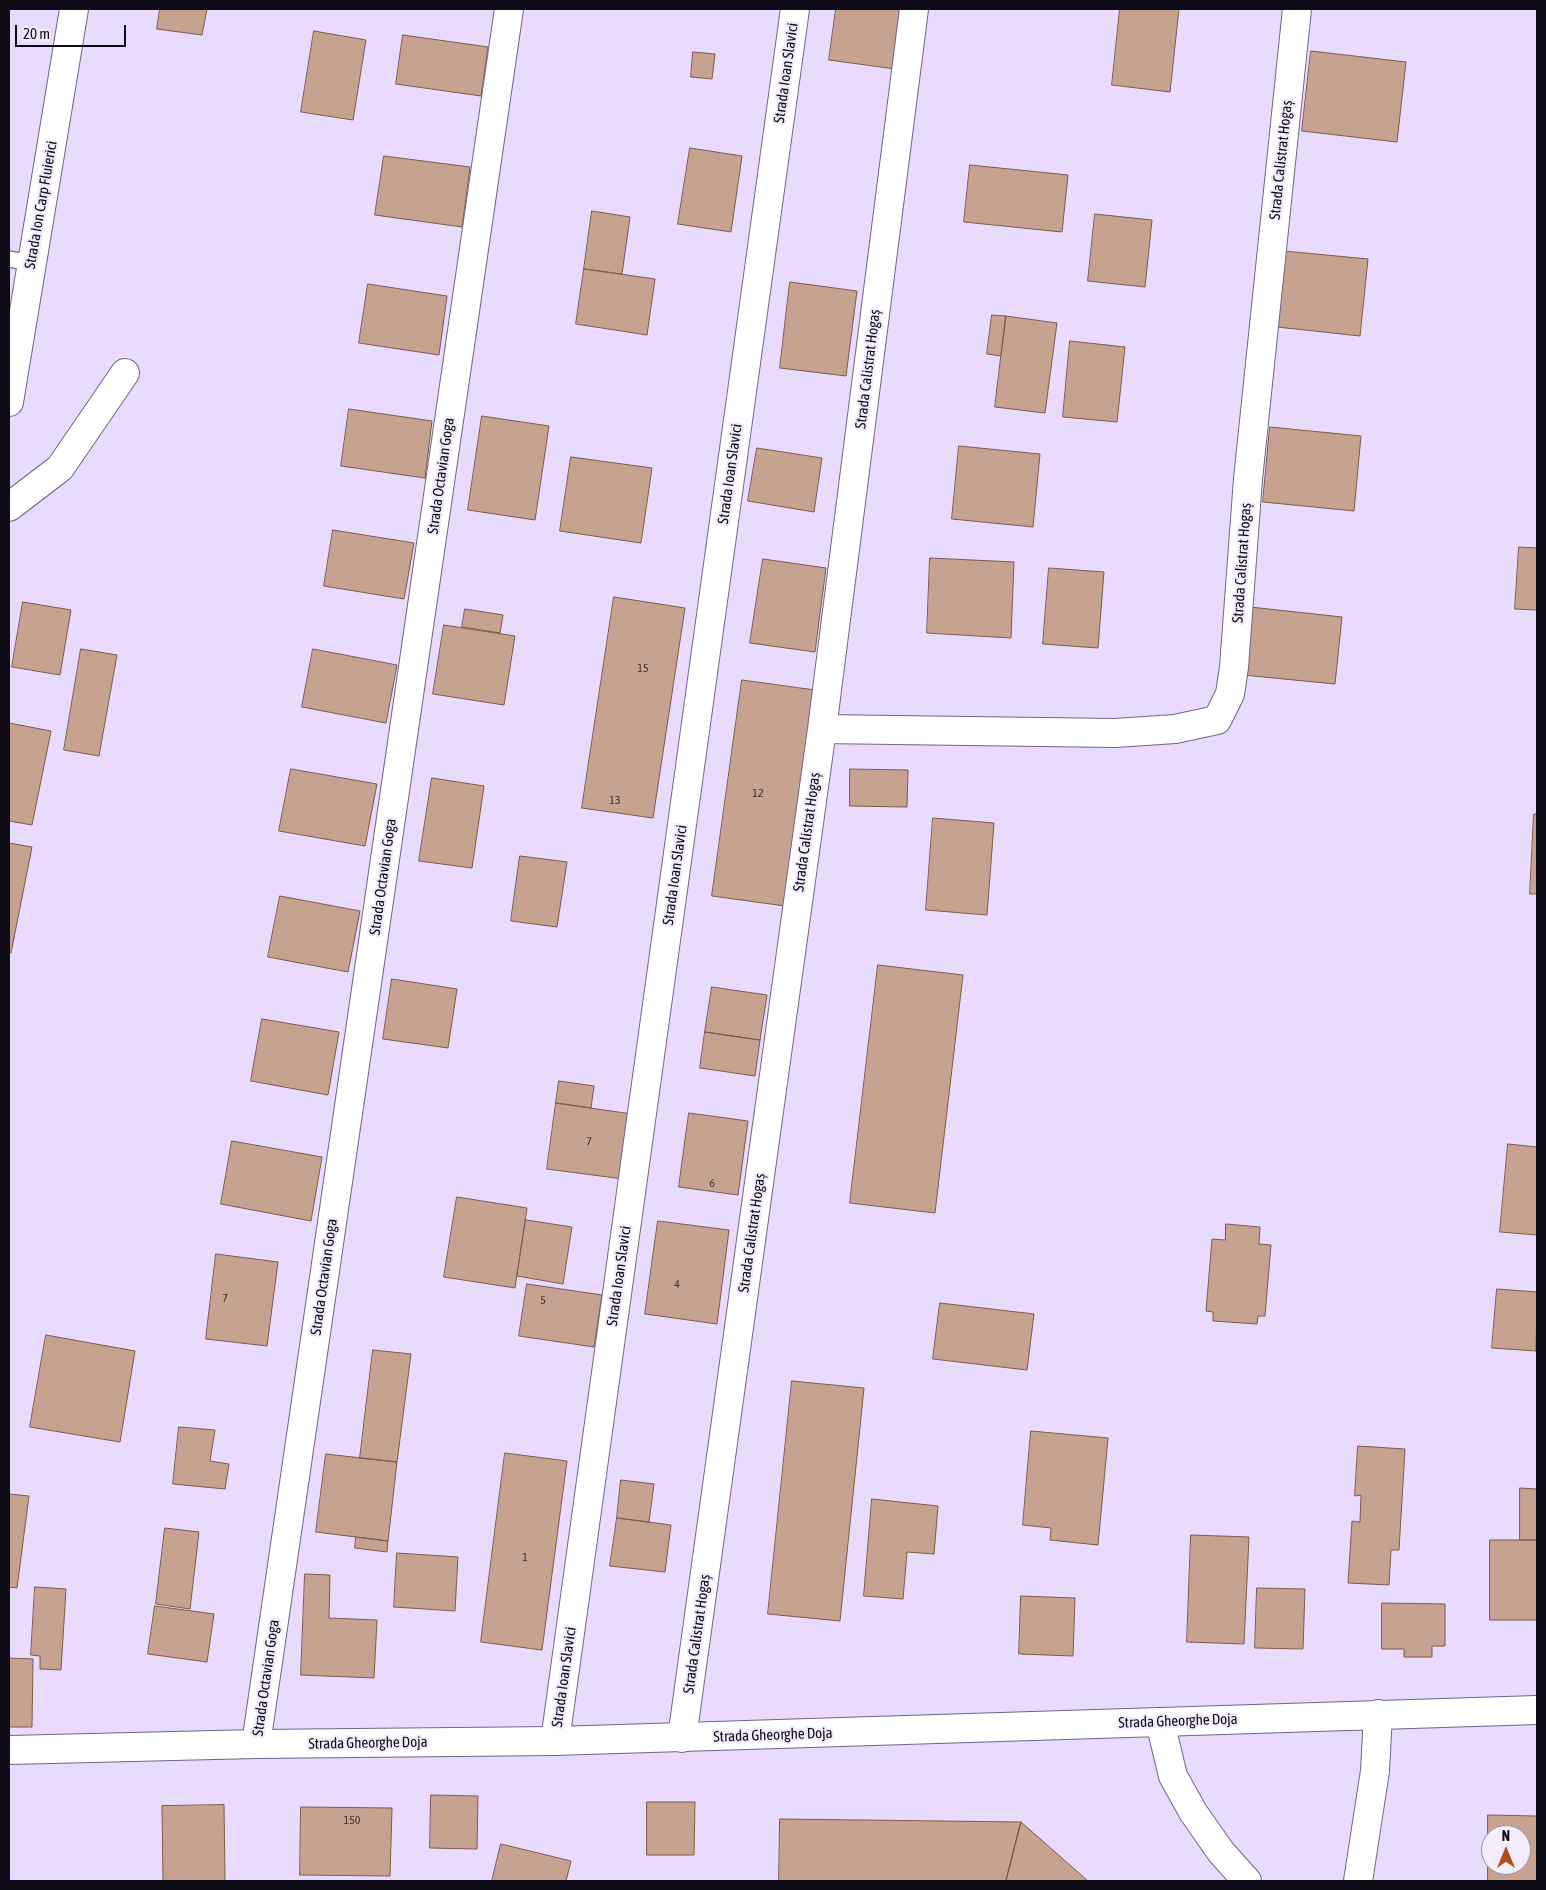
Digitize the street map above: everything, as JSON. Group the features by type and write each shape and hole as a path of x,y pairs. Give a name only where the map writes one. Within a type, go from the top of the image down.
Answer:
{"street":[{"name":"Strada Ion Carp Fluierici","path":"9,402 20,261 74,9"},
{"name":"Strada Octavian Goga","path":"256,1744 509,9"},
{"name":"Strada Ioan Slavici","path":"555,1741 795,9"},
{"name":"Strada Calistrat Hogaș","path":"682,1738 822,729 914,9"},
{"name":"Strada Calistrat Hogaș","path":"822,729 1115,733 1175,730 1217,720 1230,694 1234,666 1248,479 1297,9"},
{"path":"9,507 60,468 125,374"},
{"name":"Strada Gheorghe Doja","path":"9,1750 256,1744 682,1738 1537,1710"},
{"path":"1358,1881 1376,1771 1378,1714"},
{"path":"1160,1722 1173,1776 1192,1812 1221,1852 1247,1881"}],"building":[{"path":"160,9 207,9 202,35 157,29"},
{"path":"836,9 903,9 895,69 829,60"},
{"path":"1120,9 1179,9 1170,92 1112,85"},
{"path":"314,31 366,40 353,120 301,112"},
{"path":"403,35 488,47 481,96 396,84"},
{"path":"1311,51 1406,62 1397,142 1302,131"},
{"path":"693,52 715,54 712,79 691,77"},
{"path":"690,148 742,156 731,232 678,224"},
{"path":"384,156 470,167 462,227 375,215"},
{"path":"970,165 1068,175 1062,232 964,222"},
{"path":"592,211 630,217 622,274 584,269"},
{"path":"1095,214 1152,220 1145,287 1088,281"},
{"path":"1284,251 1368,259 1360,336 1277,327"},
{"path":"584,269 655,279 647,335 576,324"},
{"path":"790,282 857,291 846,376 780,368"},
{"path":"368,284 447,296 439,355 359,343"},
{"path":"992,315 1006,316 1001,356 987,354"},
{"path":"1006,316 1057,323 1045,413 995,407"},
{"path":"1070,341 1125,347 1117,422 1063,417"},
{"path":"349,409 432,421 425,478 341,466"},
{"path":"482,416 549,426 535,520 468,510"},
{"path":"1270,427 1361,436 1354,511 1263,502"},
{"path":"959,446 1040,454 1033,527 952,519"},
{"path":"757,448 822,458 814,512 748,501"},
{"path":"571,457 652,468 641,543 560,531"},
{"path":"333,530 414,543 404,599 324,586"},
{"path":"1519,547 1537,548 1537,610 1515,609"},
{"path":"930,558 1014,562 1011,638 927,633"},
{"path":"763,559 826,568 815,652 750,643"},
{"path":"1049,568 1104,572 1098,648 1043,644"},
{"path":"614,597 685,608 653,818 582,808"},
{"path":"23,602 71,610 60,675 12,667"},
{"path":"1250,607 1342,617 1335,684 1243,675"},
{"path":"465,609 503,615 500,633 462,627"},
{"path":"444,625 515,636 504,705 433,694"},
{"path":"81,649 117,655 99,756 64,750"},
{"path":"313,649 397,665 386,723 302,707"},
{"path":"742,680 815,690 785,906 712,896"},
{"path":"9,723 51,731 32,825 9,821"},
{"path":"291,769 377,784 365,846 279,831"},
{"path":"850,769 908,770 907,807 850,806"},
{"path":"432,778 484,786 472,868 419,861"},
{"path":"1534,814 1537,814 1537,894 1530,894"},
{"path":"933,818 994,823 987,915 926,910"},
{"path":"9,843 32,847 11,953 9,952"},
{"path":"520,856 567,862 557,927 511,921"},
{"path":"280,896 360,911 348,972 268,957"},
{"path":"878,965 963,975 935,1213 850,1203"},
{"path":"392,979 457,989 448,1048 383,1039"},
{"path":"712,987 767,995 760,1040 705,1032"},
{"path":"262,1019 339,1032 328,1095 251,1081"},
{"path":"705,1032 760,1040 755,1076 700,1068"},
{"path":"559,1081 594,1086 591,1108 556,1103"},
{"path":"556,1103 632,1114 623,1179 547,1169"},
{"path":"689,1113 748,1121 738,1195 679,1187"},
{"path":"232,1141 322,1157 311,1221 221,1204"},
{"path":"1508,1144 1537,1147 1537,1235 1500,1232"},
{"path":"457,1197 527,1208 515,1288 444,1277"},
{"path":"526,1220 572,1227 563,1284 517,1276"},
{"path":"658,1221 729,1230 717,1324 645,1314"},
{"path":"1226,1224 1260,1227 1259,1244 1271,1245 1265,1316 1258,1316 1257,1324 1213,1321 1213,1312 1206,1311 1212,1239 1225,1240"},
{"path":"216,1254 278,1262 267,1346 206,1339"},
{"path":"527,1284 602,1295 594,1347 519,1336"},
{"path":"1497,1289 1537,1292 1536,1351 1492,1348"},
{"path":"940,1303 1034,1314 1027,1370 933,1359"},
{"path":"46,1335 135,1351 120,1442 30,1427"},
{"path":"373,1350 411,1354 397,1462 360,1458"},
{"path":"792,1381 864,1388 840,1621 768,1614"},
{"path":"179,1427 215,1430 210,1461 229,1464 225,1489 173,1484"},
{"path":"1031,1431 1108,1438 1098,1545 1050,1540 1051,1528 1023,1525"},
{"path":"1358,1446 1405,1449 1399,1550 1391,1550 1389,1585 1348,1583 1352,1521 1360,1522 1361,1495 1355,1496"},
{"path":"505,1453 567,1461 542,1650 481,1642"},
{"path":"326,1454 397,1462 388,1541 316,1532"},
{"path":"621,1480 654,1484 649,1522 617,1518"},
{"path":"1520,1488 1537,1489 1537,1540 1520,1540"},
{"path":"9,1494 29,1496 17,1588 9,1587"},
{"path":"872,1499 938,1506 934,1554 907,1552 903,1599 864,1596"},
{"path":"617,1518 671,1525 665,1572 610,1566"},
{"path":"165,1528 199,1532 190,1609 156,1604"},
{"path":"1191,1535 1249,1537 1244,1644 1187,1642"},
{"path":"356,1537 388,1541 387,1552 355,1548"},
{"path":"1490,1540 1537,1540 1537,1620 1490,1620"},
{"path":"397,1553 458,1557 455,1611 394,1607"},
{"path":"305,1574 330,1575 329,1618 377,1620 374,1678 301,1675"},
{"path":"35,1587 66,1589 61,1670 40,1669 40,1656 31,1655"},
{"path":"1257,1588 1305,1589 1303,1649 1255,1648"},
{"path":"1021,1596 1075,1598 1073,1656 1019,1654"},
{"path":"1382,1603 1445,1604 1445,1646 1432,1646 1432,1657 1404,1657 1404,1649 1382,1649"},
{"path":"155,1606 214,1614 207,1662 148,1654"},
{"path":"9,1658 33,1659 32,1727 9,1727"},
{"path":"431,1795 478,1796 477,1849 430,1848"},
{"path":"647,1802 695,1802 694,1855 647,1855"},
{"path":"224,1805 225,1881 163,1881 162,1806"},
{"path":"301,1807 392,1808 390,1876 300,1875"},
{"path":"1488,1815 1537,1816 1537,1881 1488,1881 1488,1875 1531,1875 1531,1825 1488,1825"},
{"path":"780,1819 1021,1822 1006,1881 779,1881"},
{"path":"1021,1822 1088,1881 1006,1881"},
{"path":"501,1844 571,1861 566,1881 492,1881"}]}
